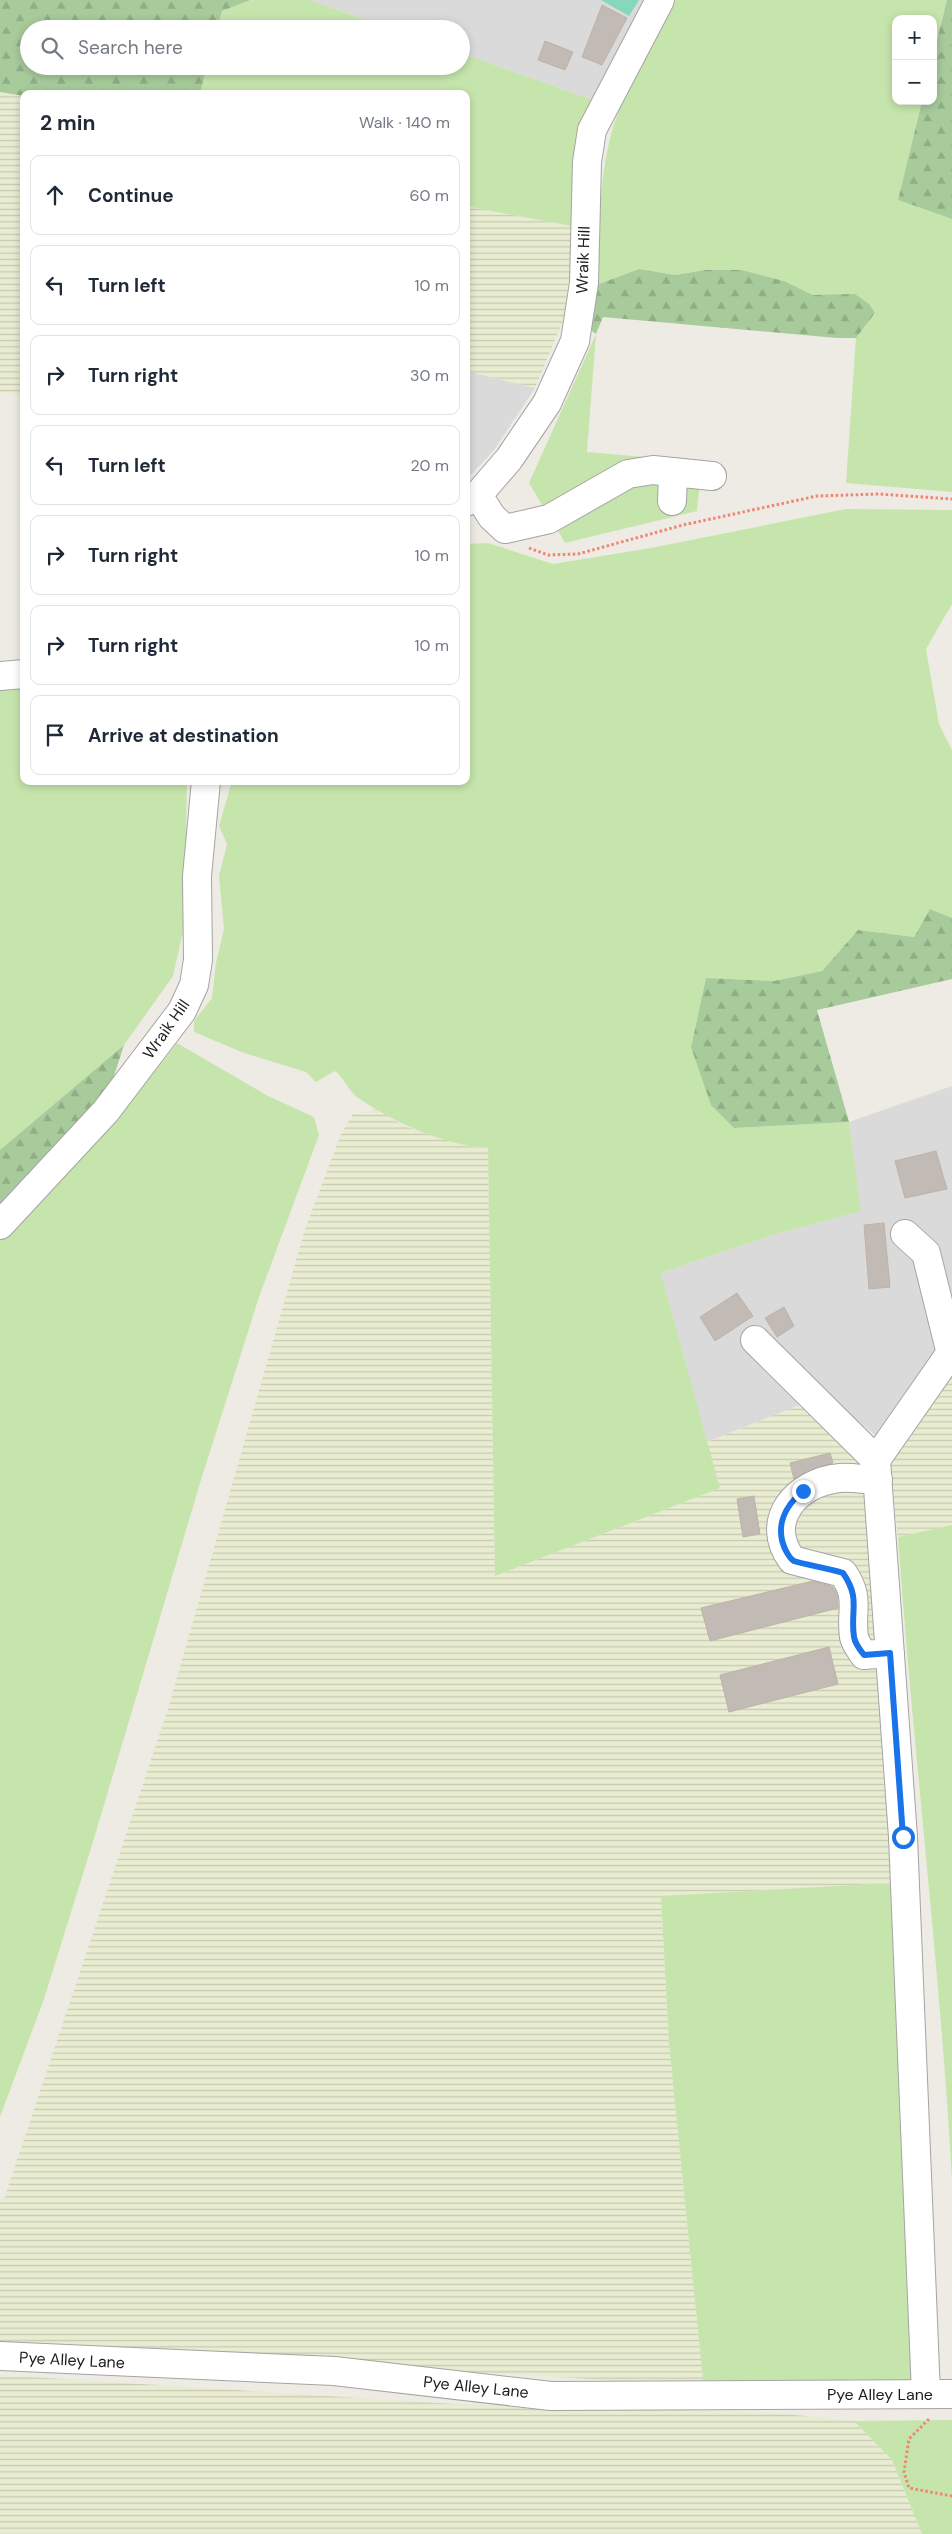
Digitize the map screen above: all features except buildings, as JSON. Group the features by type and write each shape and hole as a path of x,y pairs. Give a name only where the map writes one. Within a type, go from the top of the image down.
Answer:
{"street":[{"name":"Wraik Hill","path":"472,498 509,459 547,403 575,341 584,283 587,162 592,130 660,0"},
{"path":"472,498 505,529 549,519 628,474 652,470 712,476"},
{"path":"672,501 673,472"},
{"path":"0,659 20,657"},
{"path":"0,676 20,674"},
{"name":"Wraik Hill","path":"0,1225 106,1111 182,1011 194,985 198,960 197,876 206,785"},
{"path":"905,1234 926,1253 951,1352 877,1470 940,2394"},
{"path":"755,1340 877,1470"},
{"path":"877,1470 817,1484 803,1491 789,1503 781,1520 782,1541 792,1560 843,1573 852,1586 855,1602 854,1639 864,1655 890,1653"},
{"name":"Pye Alley Lane","path":"0,2356 334,2371 551,2396 940,2394"}],"path":[{"path":"505,529 525,547 548,555 578,554 683,525 817,496 879,494 952,500"},
{"path":"940,2394 932,2415 909,2439 904,2472 909,2488 952,2496"}],"shaded area":[{"path":"310,0 660,0 599,102 470,56 470,20 367,20"},
{"path":"470,372 535,388 494,450 470,476"},
{"path":"952,1086 952,1356 880,1439 825,1395 707,1442 661,1273 769,1236 860,1211 849,1122"}],"green space":[{"path":"0,0 251,0 222,11 220,20 20,20 20,75 205,75 201,90 20,90 20,95 0,92"},
{"path":"252,0 310,0 367,20 220,20 222,11"},
{"path":"601,0 639,0 629,16"},
{"path":"676,0 947,0 937,40 937,15 892,15 892,105 921,105 898,200 952,219 952,492 846,483 856,338 875,313 855,295 813,295 784,281 742,270 705,270 675,275 639,269 599,284 601,195 607,150 620,108 646,53"},
{"path":"947,0 952,0 952,219 898,200 921,105 937,105 937,40"},
{"path":"470,56 599,102 576,227 470,207 470,90 201,90 205,75 470,75"},
{"path":"0,90 20,93 20,396 0,392"},
{"path":"470,207 576,227 564,318 535,388 470,372"},
{"path":"639,269 675,275 705,270 742,270 784,281 813,295 855,294 869,304 875,313 856,338 837,338 603,317 596,334 589,329 594,296 599,284"},
{"path":"596,334 587,452 702,462 697,511 565,543 529,483"},
{"path":"846,509 952,510 952,604 926,649 939,724 952,750 952,918 930,909 914,937 858,930 822,971 774,981 706,978 691,1047 735,1128 849,1122 861,1211 769,1236 661,1273 720,1488 495,1576 488,1148 454,1143 419,1131 386,1115 357,1097 335,1071 316,1082 306,1072 244,1053 194,1032 194,1021 212,998 216,963 224,929 219,876 227,844 219,826 231,785 470,785 470,544 488,543 553,564 651,548"},
{"path":"20,683 20,785 187,785 184,927 173,976 124,1045 0,1150 0,685"},
{"path":"930,909 952,918 952,979 817,1010 849,1122 734,1128 711,1105 691,1047 706,978 774,981 822,971 858,930 914,937"},
{"path":"177,1043 268,1096 314,1117 319,1135 259,1297 201,1480 44,1999 0,2117 0,1234 93,1142 136,1094"},
{"path":"124,1045 111,1085 58,1145 0,1205 0,1150"},
{"path":"378,1109 404,1126 474,1147 488,1148 495,1576 720,1488 707,1442 805,1403 869,1460 893,1883 661,1896 669,2043 703,2380 623,2381 156,2354 0,2342 0,2199 4,2199 168,1709 305,1229 341,1134 353,1114"},
{"path":"952,1374 952,1525 898,1537 889,1466"},
{"path":"952,1525 952,2180 941,2019 898,1537"},
{"path":"893,1883 933,2385 703,2380 669,2043 661,1896"},
{"path":"0,2375 455,2404 775,2413 854,2421 892,2460 922,2534 0,2534"},
{"path":"952,2420 952,2534 922,2534 892,2460 854,2421"}],"route":[{"path":"803,1491 789,1503 781,1520 782,1541 787,1553 792,1560 843,1573 852,1586 855,1602 854,1639 864,1655 890,1653 903,1837"}]}
